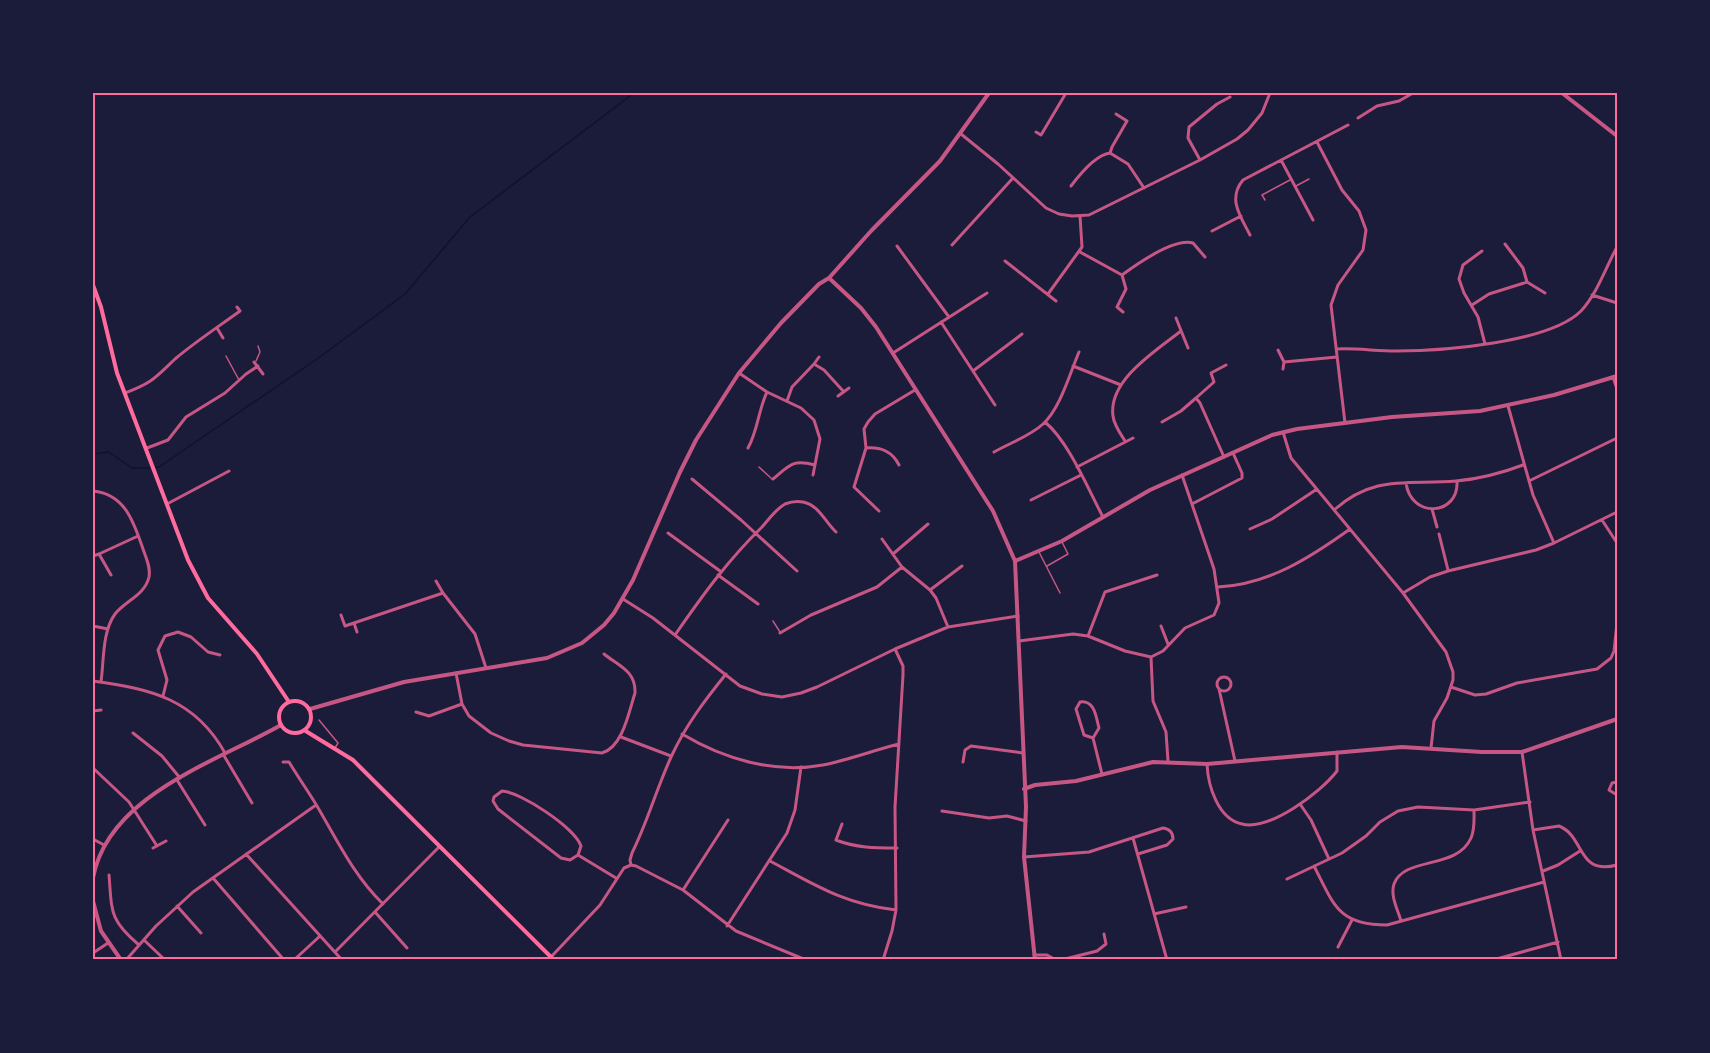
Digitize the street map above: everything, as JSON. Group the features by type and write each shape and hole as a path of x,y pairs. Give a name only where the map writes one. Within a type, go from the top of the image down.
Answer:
{"main road":[{"path":"93,285 101,307 117,373 188,560 199,583 217,610 257,654 289,702"},
{"path":"289,702 302,702 310,709 310,723 299,732 289,732 281,725 280,710 289,702"},
{"path":"303,730 362,769 553,959"}],"street":[{"path":"310,709 404,682 547,658 582,643 604,625 623,599 642,561 680,472 714,411 740,373 780,323 819,284 829,278 871,231 940,161 989,93"},
{"path":"1036,132 1041,135 1066,93"},
{"path":"961,134 1046,208 1059,214 1080,216 1100,211 1237,139 1262,113 1270,93"},
{"path":"1358,118 1377,106 1399,101 1413,93"},
{"path":"1562,93 1617,136"},
{"path":"1200,160 1188,138 1189,127 1217,104 1230,97"},
{"path":"1110,153 1126,121 1116,114"},
{"path":"1250,235 1235,200 1239,184 1248,177 1348,125"},
{"path":"1317,142 1342,190 1359,211 1366,230 1363,250 1338,285 1332,300 1345,423"},
{"path":"1071,186 1101,156 1110,153 1128,164 1144,188"},
{"path":"1281,160 1313,220"},
{"path":"952,245 1013,178"},
{"path":"1048,294 1080,252 1083,241 1080,216"},
{"path":"1212,231 1240,216"},
{"path":"1122,275 1146,259 1182,242 1193,243 1205,257"},
{"path":"1505,244 1523,268 1527,282"},
{"path":"897,246 949,317"},
{"path":"1336,349 1396,351 1455,348 1540,332 1567,321 1581,311 1617,247"},
{"path":"1482,250 1463,265 1460,272 1460,285 1472,305 1483,331 1485,344"},
{"path":"1080,252 1122,275 1126,289 1114,312"},
{"path":"1205,257 1211,256"},
{"path":"1203,263 1205,257"},
{"path":"1005,261 1056,301"},
{"path":"829,278 861,308 894,354 993,511 1015,561 1026,821 1024,857 1034,958 1047,955 1056,960"},
{"path":"1472,305 1489,294 1527,282 1545,293"},
{"path":"894,354 987,293"},
{"path":"1592,295 1617,303"},
{"path":"125,393 146,386 176,359 240,311 237,307"},
{"path":"1118,307 1123,312"},
{"path":"1176,318 1188,348"},
{"path":"941,322 995,405"},
{"path":"217,328 223,338"},
{"path":"1125,441 1113,417 1113,409 1121,385 1139,364 1181,331"},
{"path":"973,371 1022,334"},
{"path":"1278,350 1284,362 1283,369"},
{"path":"994,452 1045,422 1057,402 1079,352"},
{"path":"787,401 792,387 819,357"},
{"path":"1284,362 1337,357"},
{"path":"254,362 263,374"},
{"path":"814,364 824,370 844,392"},
{"path":"1162,422 1181,411 1214,382 1210,373 1226,365"},
{"path":"147,448 168,440 186,417 225,393 258,366"},
{"path":"1073,366 1121,385"},
{"path":"740,373 767,392 809,414 820,439 813,475"},
{"path":"1015,561 1062,541 1150,490 1283,432 1392,417 1480,411 1508,406 1615,377 1617,389"},
{"path":"838,396 849,388"},
{"path":"851,492 866,448 864,429 868,422 875,414 917,389"},
{"path":"748,448 758,426 758,413 767,392"},
{"path":"1196,398 1224,457"},
{"path":"1508,406 1529,482 1554,543"},
{"path":"1045,422 1053,428 1077,467 1103,517"},
{"path":"1283,432 1291,458 1403,593 1446,652 1453,672 1451,687 1434,721 1431,748"},
{"path":"1077,467 1133,438"},
{"path":"1529,482 1617,438"},
{"path":"866,448 879,447 894,455 899,465"},
{"path":"1192,504 1242,478 1233,453"},
{"path":"773,479 797,461 815,465"},
{"path":"1334,510 1365,489 1380,485 1457,481 1524,465"},
{"path":"167,504 230,471"},
{"path":"1031,500 1081,475"},
{"path":"1020,641 1073,634 1088,636 1125,651 1151,657 1163,651 1185,628 1214,615 1219,603 1214,568 1182,475"},
{"path":"692,479 797,572"},
{"path":"1406,483 1407,492 1412,500 1418,505 1432,509 1442,507 1454,498 1458,489 1457,481"},
{"path":"854,487 879,511"},
{"path":"1250,529 1272,519 1317,489"},
{"path":"93,491 110,495 124,507 149,567 146,585 116,613 108,629 101,682"},
{"path":"675,635 719,573 755,533 787,503 801,501 815,507 836,532"},
{"path":"869,509 873,505"},
{"path":"1432,509 1437,527"},
{"path":"1403,593 1430,577 1448,571 1536,550 1617,512"},
{"path":"1602,520 1617,543"},
{"path":"893,554 928,524"},
{"path":"1218,587 1255,580 1293,566 1320,551 1350,529"},
{"path":"668,533 758,604"},
{"path":"1438,534 1448,571"},
{"path":"93,556 138,536"},
{"path":"882,538 902,567 930,590 936,598 948,627"},
{"path":"99,554 111,575"},
{"path":"930,590 962,566"},
{"path":"780,633 811,615 877,587 902,567"},
{"path":"1088,636 1105,592 1157,575"},
{"path":"436,580 443,593 475,634 486,668"},
{"path":"341,615 345,626 443,593"},
{"path":"623,599 653,618 740,686 782,697 817,687 895,649 948,627 1018,616"},
{"path":"354,623 357,632"},
{"path":"1451,687 1476,695 1486,694 1517,682 1597,669 1608,662 1614,651 1617,623"},
{"path":"93,626 108,629"},
{"path":"1161,626 1168,645"},
{"path":"163,696 167,680 158,650 165,636 172,633 185,633 203,649 220,655"},
{"path":"883,960 896,910 895,807 903,666 895,649"},
{"path":"456,673 462,704 470,716 484,729 502,739 523,745 602,753 609,751 621,736 635,693 635,685 627,670 604,654"},
{"path":"1151,657 1152,691 1166,732 1168,761"},
{"path":"631,865 632,853 671,756 682,734 706,698 726,674"},
{"path":"1219,689 1227,690 1230,686 1228,677 1219,679 1216,684 1235,761"},
{"path":"93,681 163,696 178,703 202,721 217,739 252,802"},
{"path":"1093,738 1084,735 1082,731 1076,713 1080,702 1093,706 1099,728 1093,738 1102,774"},
{"path":"417,712 429,716 462,704"},
{"path":"93,711 101,710"},
{"path":"429,716 429,721"},
{"path":"1024,789 1035,785 1076,781 1153,762 1206,764 1379,748 1522,752 1617,719"},
{"path":"93,878 95,865 104,845 122,820 135,809 178,779 281,725"},
{"path":"133,733 162,756 205,825"},
{"path":"682,734 713,751 745,762 772,766 801,767 844,760 900,744"},
{"path":"621,736 671,756"},
{"path":"963,762 965,750 971,747 1023,753"},
{"path":"1206,764 1210,787 1222,810 1234,821 1252,825 1263,823 1300,804 1337,771 1337,752"},
{"path":"1522,752 1533,830 1561,960"},
{"path":"288,762 291,758"},
{"path":"288,762 352,867 383,904"},
{"path":"727,926 781,846 791,822 801,767"},
{"path":"93,768 135,809 157,846"},
{"path":"1617,782 1612,783 1609,790 1617,795"},
{"path":"502,790 506,791 540,809 576,836 581,846 578,855 570,860 555,855 498,809 493,801 494,796 502,790"},
{"path":"1287,879 1353,846 1380,822 1398,811 1418,807 1474,810 1530,802"},
{"path":"1300,804 1311,820 1329,859"},
{"path":"93,901 101,932 123,960 177,906 316,805"},
{"path":"1401,921 1394,898 1394,884 1410,869 1450,857 1463,850 1474,828 1474,810"},
{"path":"942,811 989,818 1007,816 1026,821"},
{"path":"683,890 728,820"},
{"path":"842,824 836,840 862,848 897,848"},
{"path":"1533,830 1552,826 1565,828 1590,863 1605,867 1617,865"},
{"path":"1024,857 1075,854 1164,828 1173,835 1173,839 1167,845 1138,854"},
{"path":"1132,838 1167,960"},
{"path":"93,839 104,845"},
{"path":"153,848 166,841"},
{"path":"335,952 439,847"},
{"path":"1543,871 1558,865 1580,851"},
{"path":"246,854 342,960"},
{"path":"578,855 616,878"},
{"path":"771,861 838,897 861,904 896,910"},
{"path":"553,959 600,905 624,868 631,865 683,890 727,926 748,937 806,960"},
{"path":"1314,866 1340,912 1352,920 1374,925 1387,925 1544,882"},
{"path":"109,875 112,912 115,921 139,945"},
{"path":"213,878 284,960"},
{"path":"177,906 201,933"},
{"path":"1154,914 1186,907"},
{"path":"375,912 407,948"},
{"path":"1338,947 1352,920"},
{"path":"1061,960 1097,951 1106,944 1104,934"},
{"path":"294,960 320,936"},
{"path":"144,940 165,960"},
{"path":"1493,960 1558,942"},
{"path":"93,953 108,943"}],"lane":[{"path":"1295,187 1309,178"},
{"path":"1265,200 1262,195 1291,180"},
{"path":"254,362 260,351 258,346"},
{"path":"226,356 239,381"},
{"path":"759,467 773,479"},
{"path":"1046,566 1068,555 1062,541"},
{"path":"1039,551 1060,592"},
{"path":"773,621 780,633"},
{"path":"320,720 338,743 334,749"},
{"path":"323,732 326,729"}],"waterway":[{"path":"155,467 159,467 317,359 405,294 470,217 634,93"},
{"path":"93,454 109,452 132,468 150,468"}]}
